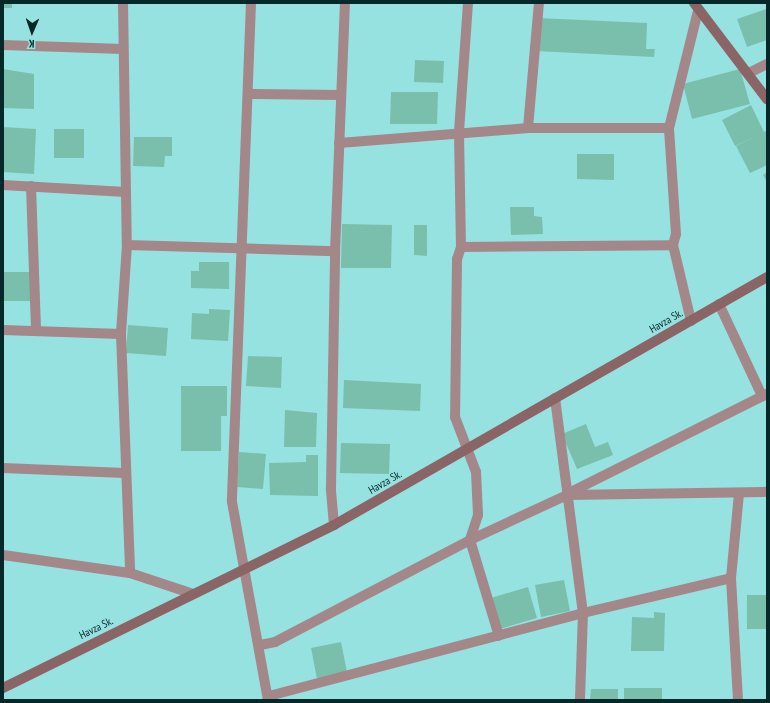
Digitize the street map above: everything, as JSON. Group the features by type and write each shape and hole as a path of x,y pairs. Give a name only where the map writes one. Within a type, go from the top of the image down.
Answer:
{"street":[{"path":"123,3 127,245 121,334 125,473 130,573"},
{"path":"251,3 249,94 232,502 260,645 268,698 584,613 731,578"},
{"path":"334,525 331,488 335,251 340,95 345,3"},
{"path":"468,3 459,133 461,247 457,259 455,417 476,472 478,515 470,540 499,636"},
{"path":"528,128 539,3"},
{"path":"696,7 749,73 767,99"},
{"path":"691,321 673,245 676,234 668,128 696,7"},
{"path":"3,45 123,49"},
{"path":"749,73 767,64"},
{"path":"249,94 340,95"},
{"path":"339,143 528,128 668,128"},
{"path":"3,185 126,192"},
{"path":"31,186 36,330"},
{"path":"127,245 243,246 335,251"},
{"path":"461,247 673,245"},
{"name":"Havza Sk.","path":"3,688 334,525 767,277"},
{"path":"260,645 275,642 470,540 567,495 764,395 720,304"},
{"path":"3,330 121,334"},
{"path":"555,398 584,613 580,700"},
{"path":"3,468 125,473"},
{"path":"567,495 767,492"},
{"path":"738,493 731,578 738,700"},
{"path":"3,555 130,573 193,594"}],"building":[{"path":"3,3 12,3 12,8 3,8"},
{"path":"766,9 767,40 747,47 737,19"},
{"path":"538,18 647,23 646,49 655,49 654,57 536,51"},
{"path":"415,60 444,61 443,83 414,82"},
{"path":"3,69 34,74 34,109 3,108"},
{"path":"740,69 750,104 692,119 683,84"},
{"path":"391,92 438,92 437,124 390,124"},
{"path":"751,105 764,132 767,130 767,165 750,173 736,146 756,136 735,146 722,120"},
{"path":"3,127 36,129 34,174 3,172"},
{"path":"54,129 84,129 84,158 54,158"},
{"path":"134,137 172,137 172,156 165,156 164,167 133,166"},
{"path":"577,154 614,154 614,180 577,179"},
{"path":"767,172 767,182 763,175"},
{"path":"510,207 534,207 534,216 542,217 543,234 511,235"},
{"path":"342,224 392,225 391,268 341,268"},
{"path":"414,225 427,225 427,256 414,255"},
{"path":"199,262 229,262 229,289 191,288 191,271 199,271"},
{"path":"3,272 30,272 30,301 3,301"},
{"path":"209,309 230,310 228,341 191,339 192,313 209,314"},
{"path":"128,325 168,328 166,356 126,353"},
{"path":"248,356 282,357 281,388 246,386"},
{"path":"344,380 421,384 420,411 343,408"},
{"path":"181,386 227,386 227,416 221,416 221,451 181,451"},
{"path":"285,410 317,413 316,447 284,447"},
{"path":"586,424 595,447 608,442 613,455 577,469 562,434"},
{"path":"341,443 390,444 389,474 340,473"},
{"path":"239,452 266,454 263,489 237,487"},
{"path":"306,455 318,455 318,496 270,495 269,463 306,462"},
{"path":"564,580 570,611 541,617 535,585"},
{"path":"528,587 537,618 500,629 491,598"},
{"path":"747,595 767,595 767,629 747,629"},
{"path":"654,612 665,613 664,651 631,651 632,617 654,618"},
{"path":"341,642 347,672 317,679 311,648"},
{"path":"624,688 662,688 662,700 624,700"},
{"path":"591,689 618,689 618,700 590,700"}]}
